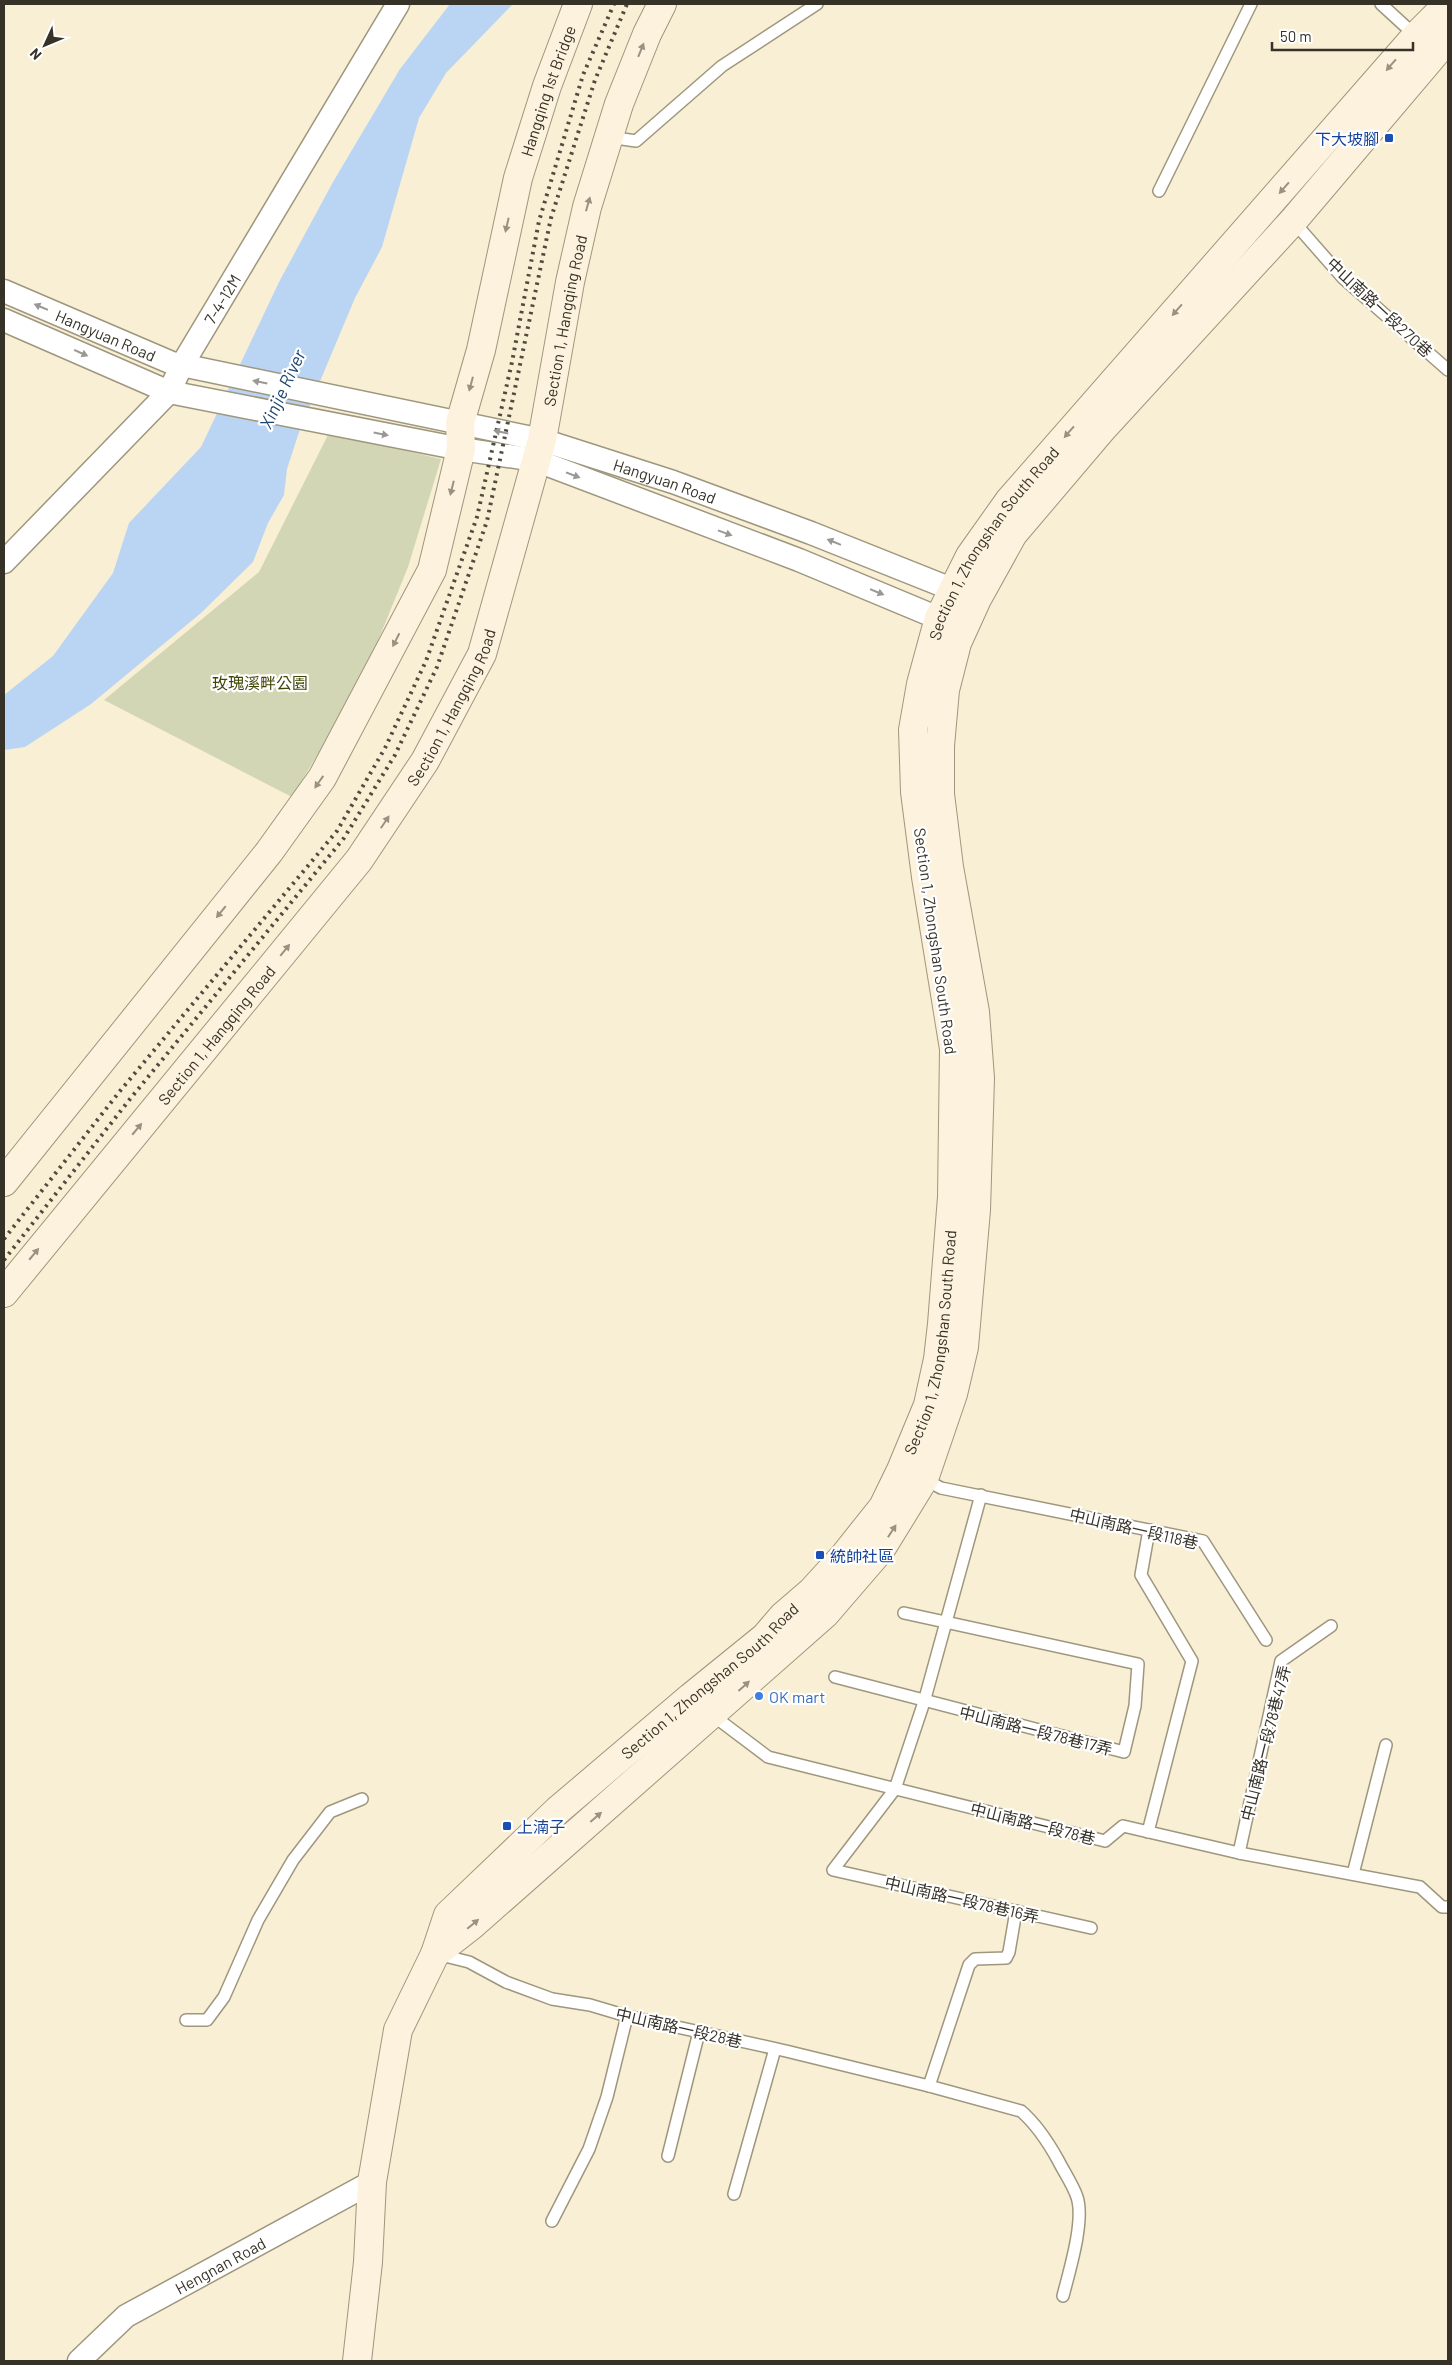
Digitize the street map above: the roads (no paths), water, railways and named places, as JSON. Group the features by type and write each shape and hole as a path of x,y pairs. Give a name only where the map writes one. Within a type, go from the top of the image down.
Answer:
{"main road":[{"name":"Hangqing 1st Bridge","path":"461,436 518,178 547,86 578,4"},
{"name":"Section 1, Hangqing Road","path":"4,1293 359,860 425,761 482,654 538,450 570,282 585,216 623,96 662,4"},
{"name":"Section 1, Zhongshan South Road","path":"913,1475 938,1359 952,1197 954,1049 914,792 913,730 921,684 940,618 965,595 1013,534 1103,428 1293,220 1432,43 1448,4"},
{"name":"Section 1, Zhongshan South Road","path":"357,2361 368,2262 372,2182 398,2030 435,1954 470,1926 701,1706 826,1614 881,1549 913,1475 953,1394 964,1347 976,1210 980,1078 975,1012 949,867 940,794 940,746 945,690 957,643 964,629 965,595 970,556 1009,501 1432,43"},
{"path":"4,1182 263,859 322,778 432,570 461,436"}],"street":[{"name":"7-4-12M","path":"4,562 169,392 182,365 398,4"},
{"name":"Hangyuan Road","path":"4,291 172,364 342,398 461,436"},
{"name":"Hangyuan Road","path":"4,320 169,392 333,424 461,436 538,450 673,482 811,532 965,595"},
{"name":"Hangyuan Road","path":"538,450 964,629"},
{"name":"Hengnan Road","path":"79,2361 126,2316 372,2182"}],"lane":[{"path":"609,137 636,141 722,66 816,4"},
{"path":"1160,191 1250,4"},
{"path":"1381,4 1432,43"},
{"name":"中山南路一段270巷","path":"1293,220 1343,278 1448,370"},
{"name":"中山南路一段118巷","path":"913,1475 941,1488 1204,1541 1266,1640"},
{"path":"895,1789 924,1702 944,1623 981,1495"},
{"path":"1148,1530 1141,1575 1192,1660 1148,1832"},
{"name":"中山南路一段78巷17弄","path":"834,1677 924,1702 1124,1752 1135,1706 1138,1664 904,1613"},
{"name":"中山南路一段78巷47弄","path":"1239,1853 1281,1661 1331,1626"},
{"name":"中山南路一段78巷","path":"701,1706 768,1757 1105,1841 1123,1826 1239,1853 1420,1887 1442,1907 1448,1907"},
{"path":"1353,1874 1386,1745"},
{"name":"中山南路一段78巷16弄","path":"895,1789 833,1870 1091,1928"},
{"path":"186,2020 207,2020 224,1997 258,1920 278,1884 293,1860 330,1812 362,1800"},
{"path":"928,2086 969,1965 975,1959 1006,1958 1009,1952 1016,1912"},
{"name":"中山南路一段28巷","path":"435,1954 469,1962 506,1982 552,1999 590,2005 627,2016 775,2049 928,2086 1021,2111 1032,2120 1054,2153 1078,2198 1078,2222 1074,2253 1064,2296"},
{"path":"552,2221 589,2148 607,2097 627,2016"},
{"path":"668,2156 699,2032"},
{"path":"734,2194 775,2049"}],"water":[{"name":"Xinjie River","path":"450,4 513,4 446,73 419,118 382,247 355,298 300,429 287,469 284,495 268,523 253,562 201,613 91,704 25,747 4,750 4,695 53,656 113,573 129,523 201,447 279,282 333,182 400,69"}],"railway":[{"path":"4,1239 120,1091 337,831 385,748 426,661 477,517 512,362 539,221 583,75 614,4"},
{"path":"4,1260 130,1099 344,838 395,755 437,667 487,521 551,218 595,80 627,4"}],"place":[{"name":"下大坡腳","path":"1389,138"},
{"name":"統帥社區","path":"820,1555"},
{"name":"OK mart","path":"759,1696"},
{"name":"上湳子","path":"507,1826"}],"park label":[{"name":"玫瑰溪畔公園","path":"260,682"}]}
